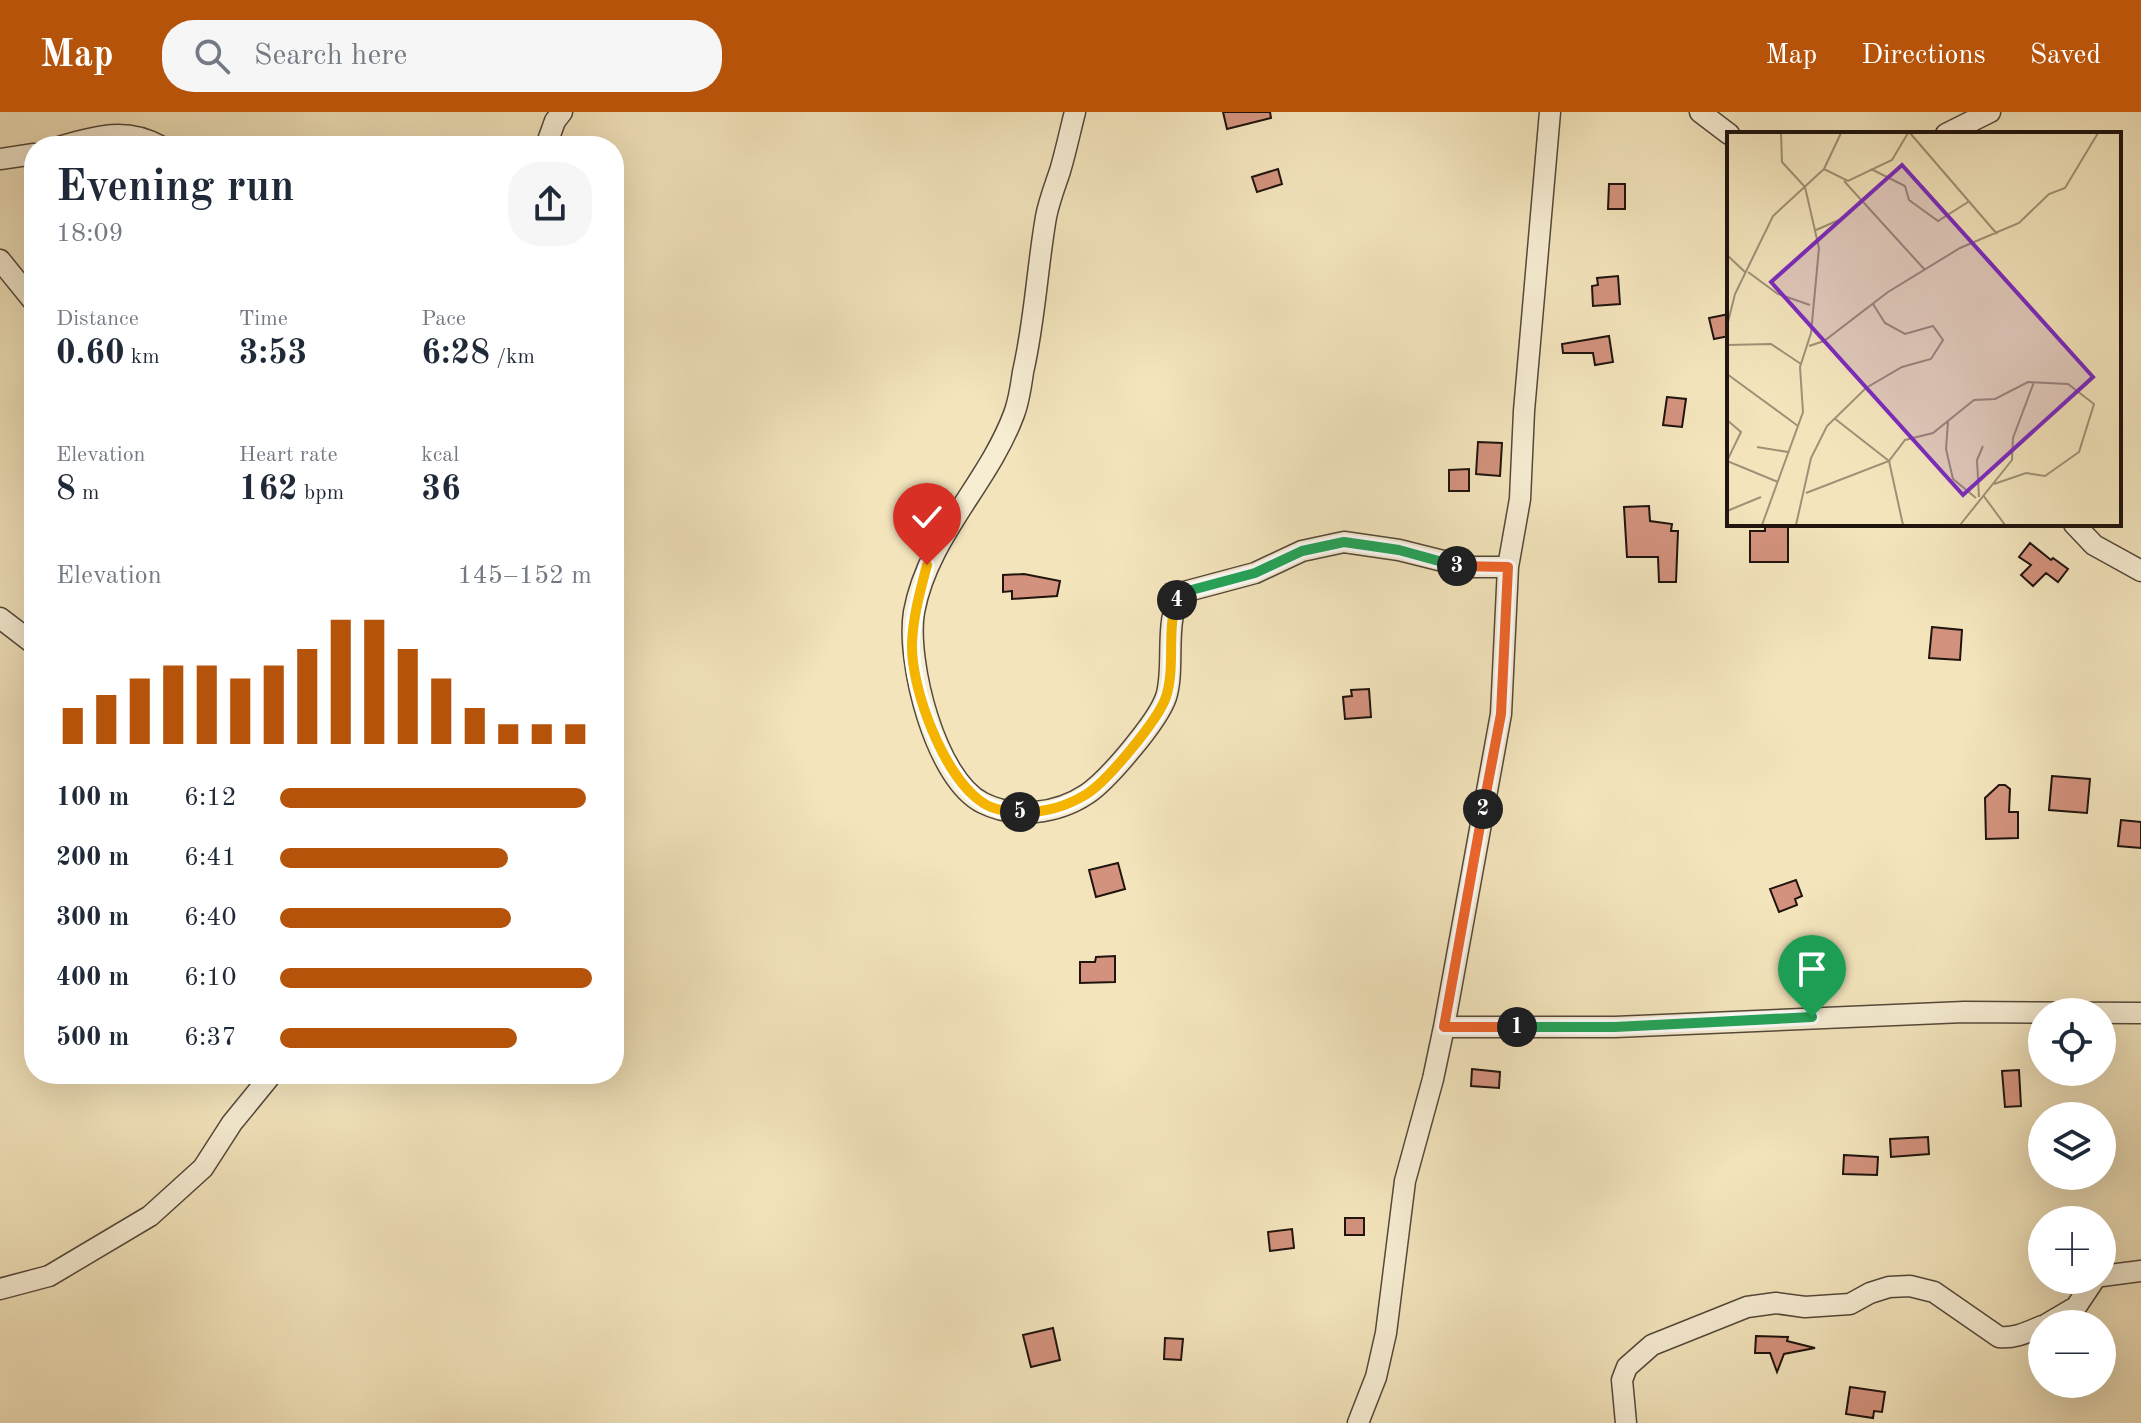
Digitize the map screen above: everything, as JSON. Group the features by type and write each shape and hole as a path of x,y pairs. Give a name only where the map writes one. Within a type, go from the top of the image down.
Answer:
{"street":[{"path":"550,136 562,112"},
{"path":"1075,112 1046,216 1034,322 1015,413 927,565 914,612 912,649 927,719 957,779 981,802 1008,812 1038,813 1089,793 1147,732 1166,696 1173,637 1171,615 1176,600 1184,592 1255,573 1302,551 1344,542 1399,550 1467,567 1508,567"},
{"path":"1358,1423 1376,1377 1386,1333 1405,1181 1444,1027 1501,714 1508,567 1520,499 1524,411 1550,112"},
{"path":"1700,112 1727,132"},
{"path":"1950,132 1990,112"},
{"path":"110,136 124,133 138,136"},
{"path":"0,159 24,155"},
{"path":"0,260 24,290"},
{"path":"2076,526 2094,545 2141,571"},
{"path":"0,618 24,636"},
{"path":"1444,1027 1615,1027 1964,1012 2141,1013"},
{"path":"0,1289 49,1276 150,1216 203,1168 232,1123 264,1084"},
{"path":"2116,1274 2141,1271"},
{"path":"1626,1423 1622,1380 1627,1367 1652,1345 1747,1307 1776,1303 1805,1307 1850,1304 1889,1287 1910,1286 1934,1292 1999,1337 2028,1332"},
{"path":"2071,1310 2085,1294"}],"building":[{"path":"1223,112 1270,112 1271,118 1227,129"},
{"path":"1278,169 1282,184 1257,192 1252,177"},
{"path":"1609,184 1625,184 1625,209 1608,209"},
{"path":"1618,276 1620,304 1593,306 1592,286 1598,285 1597,278"},
{"path":"1727,314 1727,336 1714,339 1709,318"},
{"path":"1609,336 1613,362 1595,365 1593,353 1563,353 1562,344"},
{"path":"1667,397 1686,399 1682,427 1663,425"},
{"path":"1478,442 1502,443 1500,476 1476,474"},
{"path":"1469,469 1469,491 1449,491 1449,470"},
{"path":"1649,506 1650,521 1672,524 1671,531 1678,531 1676,582 1659,582 1658,557 1627,557 1624,507"},
{"path":"1765,526 1788,526 1788,562 1750,562 1750,531 1765,531"},
{"path":"2030,543 2068,569 2058,582 2046,573 2033,586 2021,575 2031,565 2019,557"},
{"path":"1024,574 1060,581 1057,596 1012,599 1012,591 1003,592 1003,575"},
{"path":"1932,627 1962,630 1960,660 1929,658"},
{"path":"1369,689 1371,717 1345,719 1343,697 1352,696 1351,690"},
{"path":"2052,776 2090,779 2087,813 2049,810"},
{"path":"1999,785 2010,789 2009,812 2018,812 2018,838 1986,839 1985,798"},
{"path":"2121,820 2141,822 2141,848 2118,846"},
{"path":"1118,863 1125,889 1096,897 1089,870"},
{"path":"1796,880 1802,896 1795,899 1797,905 1779,912 1770,889"},
{"path":"1115,956 1115,982 1080,983 1080,962 1095,962 1096,957"},
{"path":"1472,1069 1500,1072 1499,1088 1471,1086"},
{"path":"2019,1070 2021,1106 2005,1107 2002,1071"},
{"path":"1928,1137 1929,1154 1891,1157 1890,1139"},
{"path":"1844,1155 1878,1157 1877,1175 1843,1174"},
{"path":"1345,1218 1364,1218 1364,1235 1345,1235"},
{"path":"1292,1229 1294,1248 1270,1251 1268,1232"},
{"path":"1053,1328 1060,1360 1031,1367 1023,1335"},
{"path":"1756,1336 1788,1337 1787,1341 1815,1348 1784,1354 1777,1372 1770,1353 1755,1353"},
{"path":"1165,1338 1183,1339 1181,1360 1164,1359"},
{"path":"1850,1387 1885,1392 1882,1412 1874,1411 1873,1418 1846,1414"}],"route":[{"path":"927,565 914,612 912,649 927,719 957,779 981,802 1008,812 1038,813 1089,793 1147,732 1166,696 1173,637 1171,615 1176,600 1184,592 1255,573 1302,551 1344,542 1399,550 1467,567 1508,567 1501,714 1444,1027 1615,1027 1812,1017"}]}
